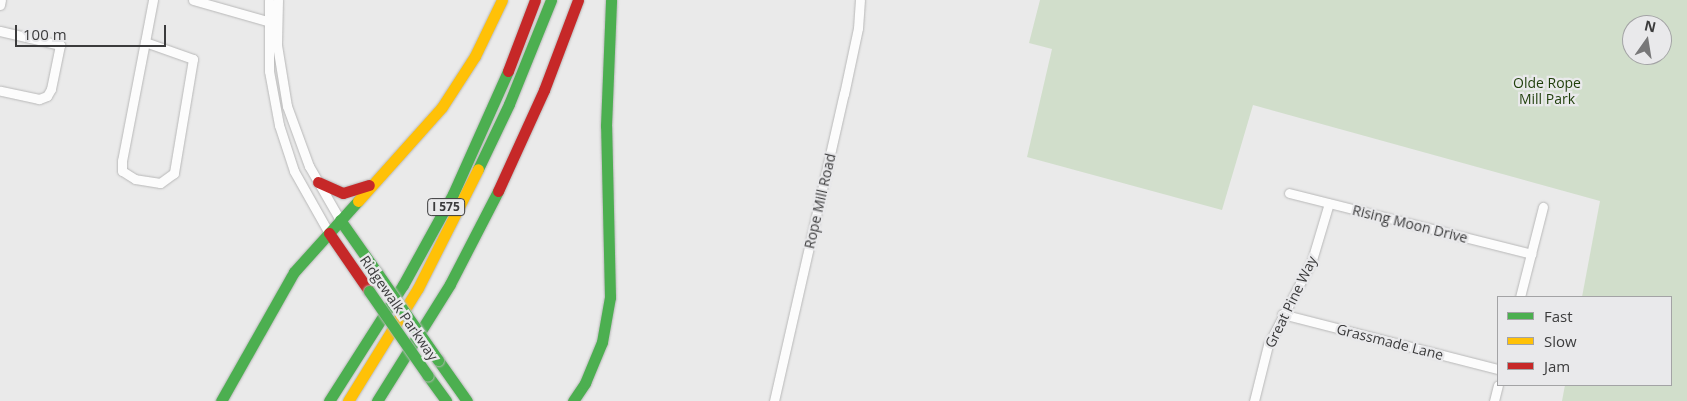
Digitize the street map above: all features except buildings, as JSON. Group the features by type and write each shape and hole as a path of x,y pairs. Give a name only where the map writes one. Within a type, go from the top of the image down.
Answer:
{"main road":[{"path":"221,401 282,290 340,220 426,127 456,87 502,0"},
{"name":"I 575","path":"329,401 402,286 449,201 502,87 535,0"},
{"path":"348,401 418,288 451,226 510,104 551,0"},
{"name":"I 575","path":"377,401 445,293 480,229 544,90 578,0"},
{"path":"573,401 585,383 602,342 610,297 606,107 611,0"},
{"path":"318,182 343,193 374,183"},
{"name":"Ridgewalk Parkway","path":"340,220 467,401"},
{"name":"Ridgewalk Parkway","path":"329,233 446,401"}],"street":[{"path":"0,5 1,0"},
{"path":"145,42 193,59 174,173 160,183 135,179 122,171 145,42 153,0"},
{"path":"193,0 272,22"},
{"path":"269,0 286,106 302,151 340,220"},
{"path":"278,0 272,22 271,90 283,141 304,190 329,233"},
{"name":"Rope Mill Road","path":"774,401 844,94 858,28 860,0"},
{"path":"0,32 60,45 51,89 46,96 38,99 0,91"},
{"name":"Rising Moon Drive","path":"1289,193 1531,254"},
{"name":"Great Pine Way","path":"1254,401 1268,345 1282,314 1312,260 1329,203"},
{"path":"1520,296 1543,207"},
{"name":"Grassmade Lane","path":"1282,314 1497,369"},
{"path":"1494,401 1498,386"}],"green space":[{"name":"Olde Rope Mill Park","path":"1040,0 1687,0 1687,401 1562,401 1565,386 1672,386 1672,296 1582,296 1600,201 1253,105 1222,210 1027,157 1052,49 1029,43"}],"traffic: fast":[{"path":"478,169 509,104 551,0"},
{"path":"573,401 585,383 602,342 610,297 606,126 611,0"},
{"path":"329,401 403,285 453,194 508,71"},
{"path":"377,401 450,284 498,191"},
{"path":"221,401 294,272 358,201"},
{"path":"340,220 378,274"},
{"path":"378,274 438,360"},
{"path":"369,291 428,376"},
{"path":"438,360 467,401"},
{"path":"428,376 446,401"}],"traffic: slow":[{"path":"358,201 442,107 475,56 502,0"},
{"path":"348,401 418,288 478,169"}],"traffic: jam":[{"path":"508,71 535,0"},
{"path":"498,191 544,90 578,0"},
{"path":"318,182 343,193 369,185"},
{"path":"329,233 369,291"}]}
